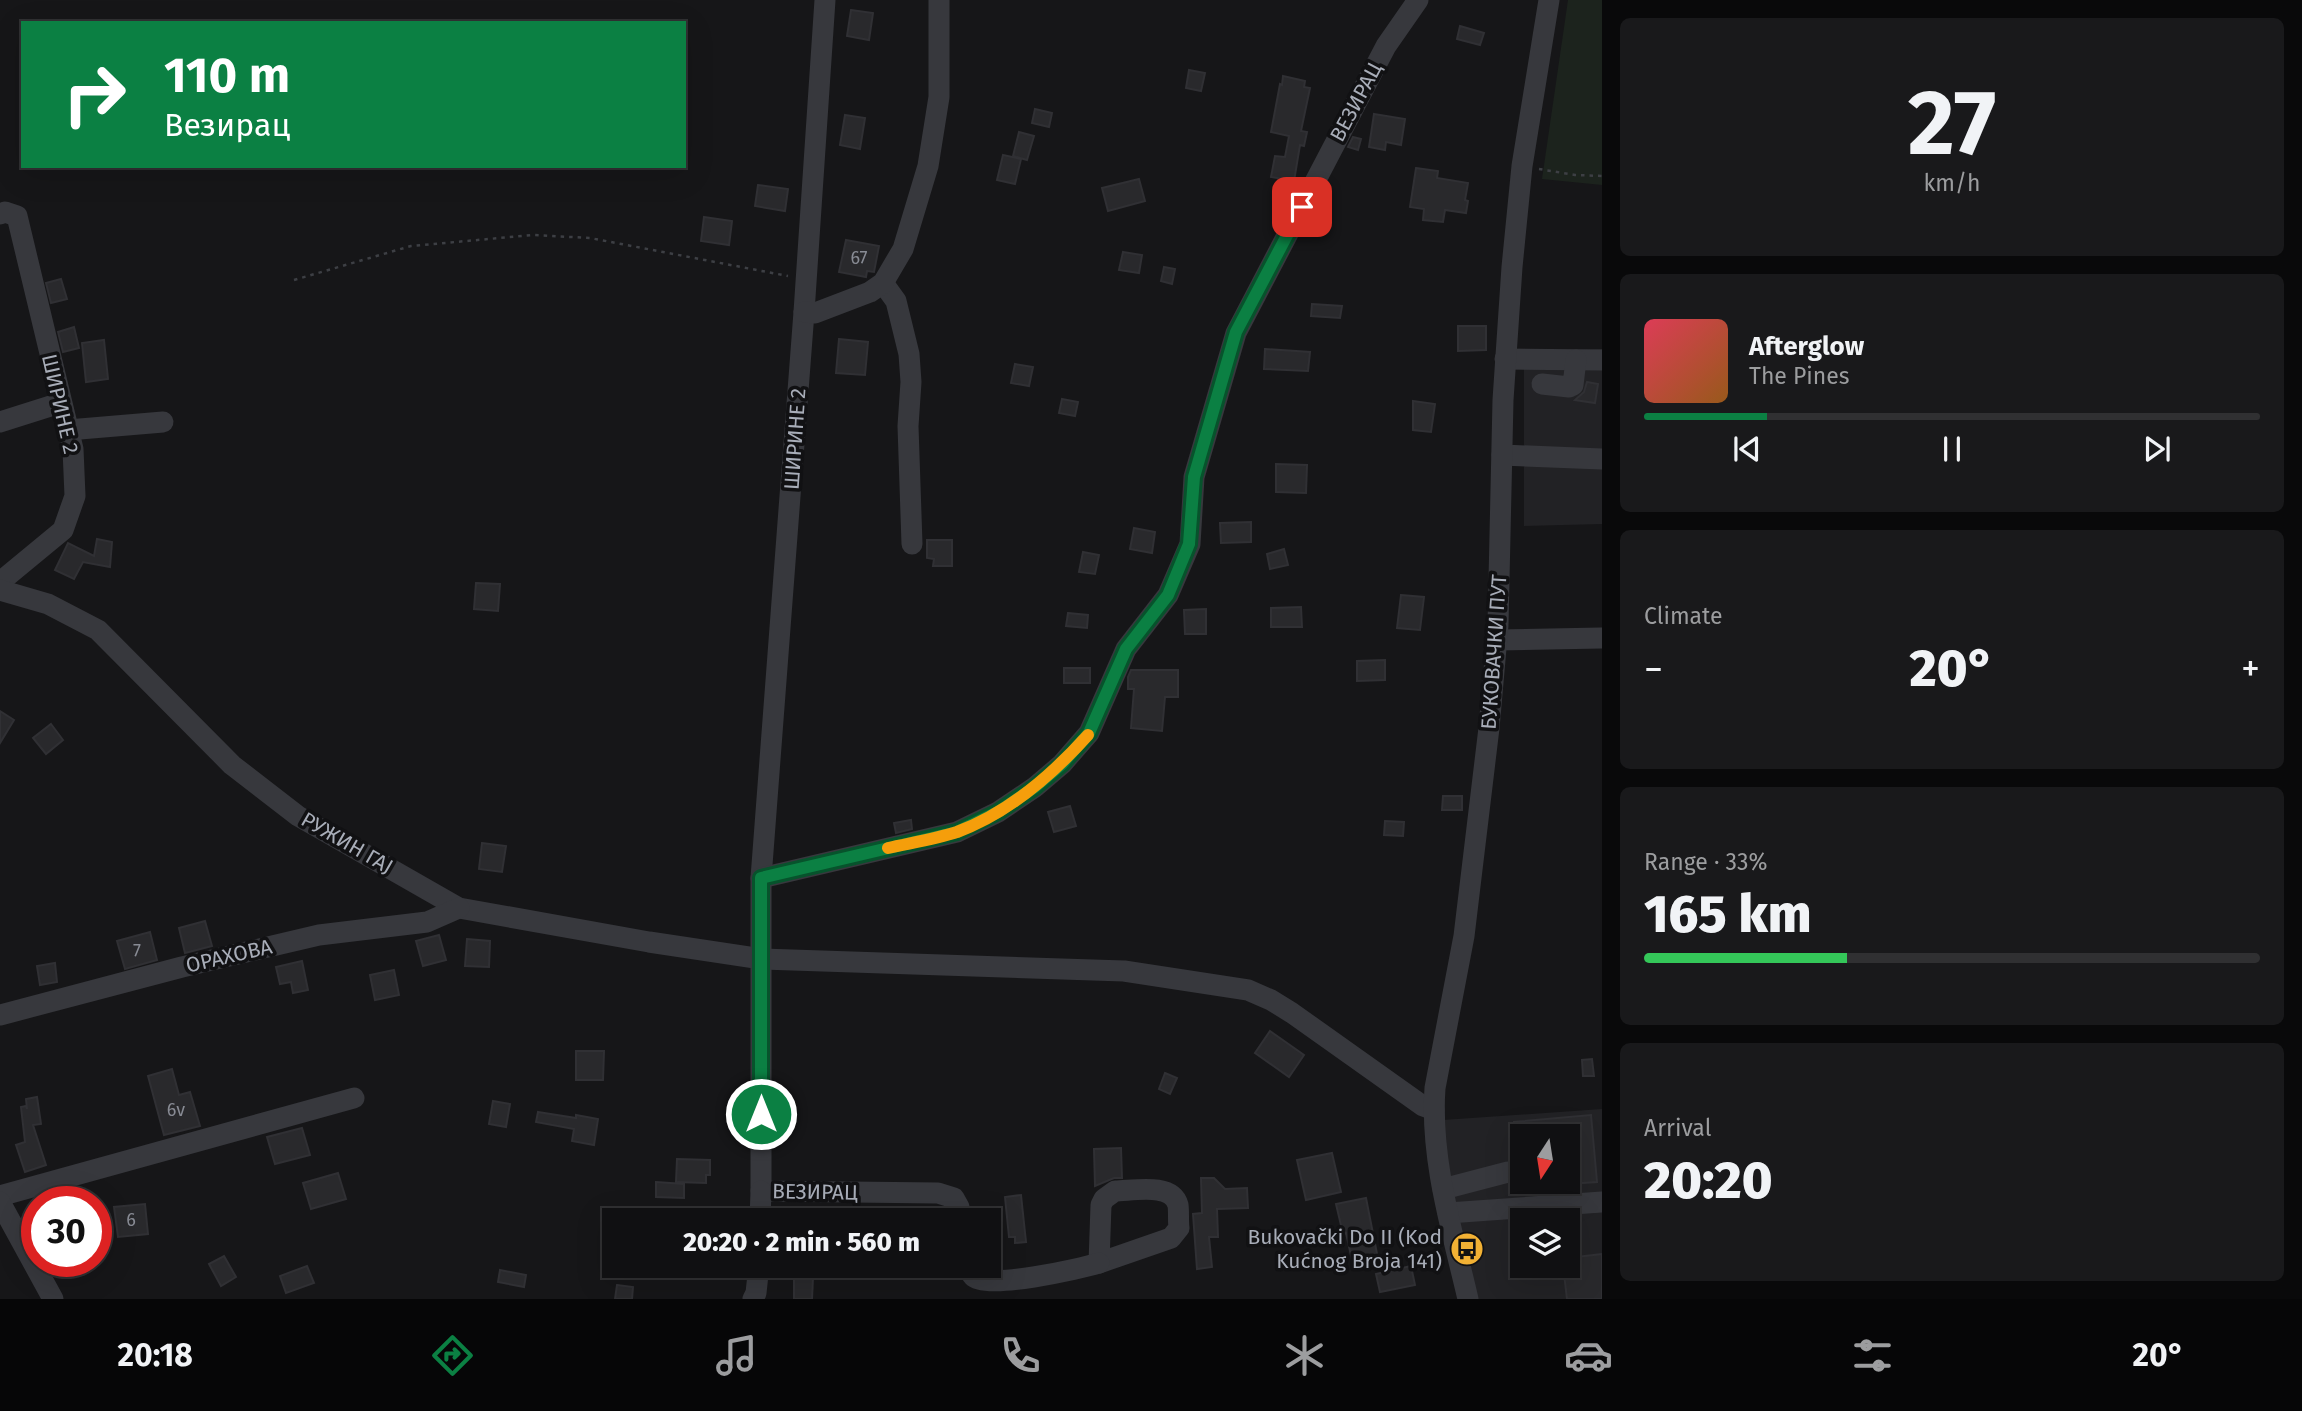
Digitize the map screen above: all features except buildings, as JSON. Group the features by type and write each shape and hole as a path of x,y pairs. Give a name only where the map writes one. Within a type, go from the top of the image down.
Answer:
{"street":[{"name":"ШИРИНЕ 2","path":"761,878 825,0"},
{"path":"804,312 815,313 870,292 883,283 903,249 928,166 939,97 939,0"},
{"name":"ВЕЗИРАЦ","path":"958,1208 954,1198 938,1193 761,1191 761,878 957,832 998,812 1035,787 1062,764 1089,733 1126,649 1168,595 1189,544 1194,477 1236,332 1386,46 1418,0"},
{"name":"БУКОВАЧКИ ПУТ","path":"1468,1299 1443,1189 1434,1110 1471,886 1498,640 1502,455 1511,267 1522,166 1549,0"},
{"name":"ШИРИНЕ 2","path":"0,214 5,212 16,216 73,449 75,496 63,530 0,582"},
{"path":"883,283 896,301 909,354 911,382 908,426 912,544"},
{"path":"1506,359 1602,360"},
{"path":"1542,384 1569,387 1573,384 1576,360"},
{"path":"0,422 60,403"},
{"path":"68,430 163,422"},
{"path":"1502,455 1602,459"},
{"name":"РУЖИН ГАЈ","path":"0,590 48,604 98,630 232,765 260,787 298,816 459,908 762,959 1124,971 1248,990 1292,1013 1423,1106 1434,1110"},
{"path":"1498,640 1601,638"},
{"name":"ОРАХОВА","path":"0,1015 182,967 319,935 427,922 459,908"},
{"path":"0,1196 354,1098"},
{"path":"1443,1189 1508,1172"},
{"path":"760,1208 761,1191"},
{"path":"0,1202 53,1299"},
{"path":"1448,1213 1602,1202"},
{"path":"980,1278 1000,1281 1069,1272 1099,1263"},
{"path":"753,1299 758,1278"},
{"path":"972,1278 975,1299"}],"path":[{"path":"1522,166 1574,176 1602,176"},
{"path":"293,280 411,246 533,235 590,239 806,279"}],"shaded area":[{"path":"1568,0 1602,0 1602,185 1542,179"},
{"path":"1602,349 1602,524 1524,526 1524,352"},
{"path":"1602,1109 1602,1198 1456,1208 1448,1170 1443,1120"},
{"path":"1602,1208 1602,1299 1474,1299 1459,1218 1510,1214 1510,1278 1580,1278 1580,1210"}],"slow traffic":[{"path":"888,848 957,832 998,812 1035,787 1062,764 1088,735"}],"place":[{"name":"Bukovački Do II (Kod Kućnog Broja 141)","path":"1467,1249"}],"route":[{"path":"761,1114 761,878 957,832 998,812 1035,787 1062,764 1089,733 1126,649 1168,595 1189,544 1194,477 1236,332 1302,207"}]}
